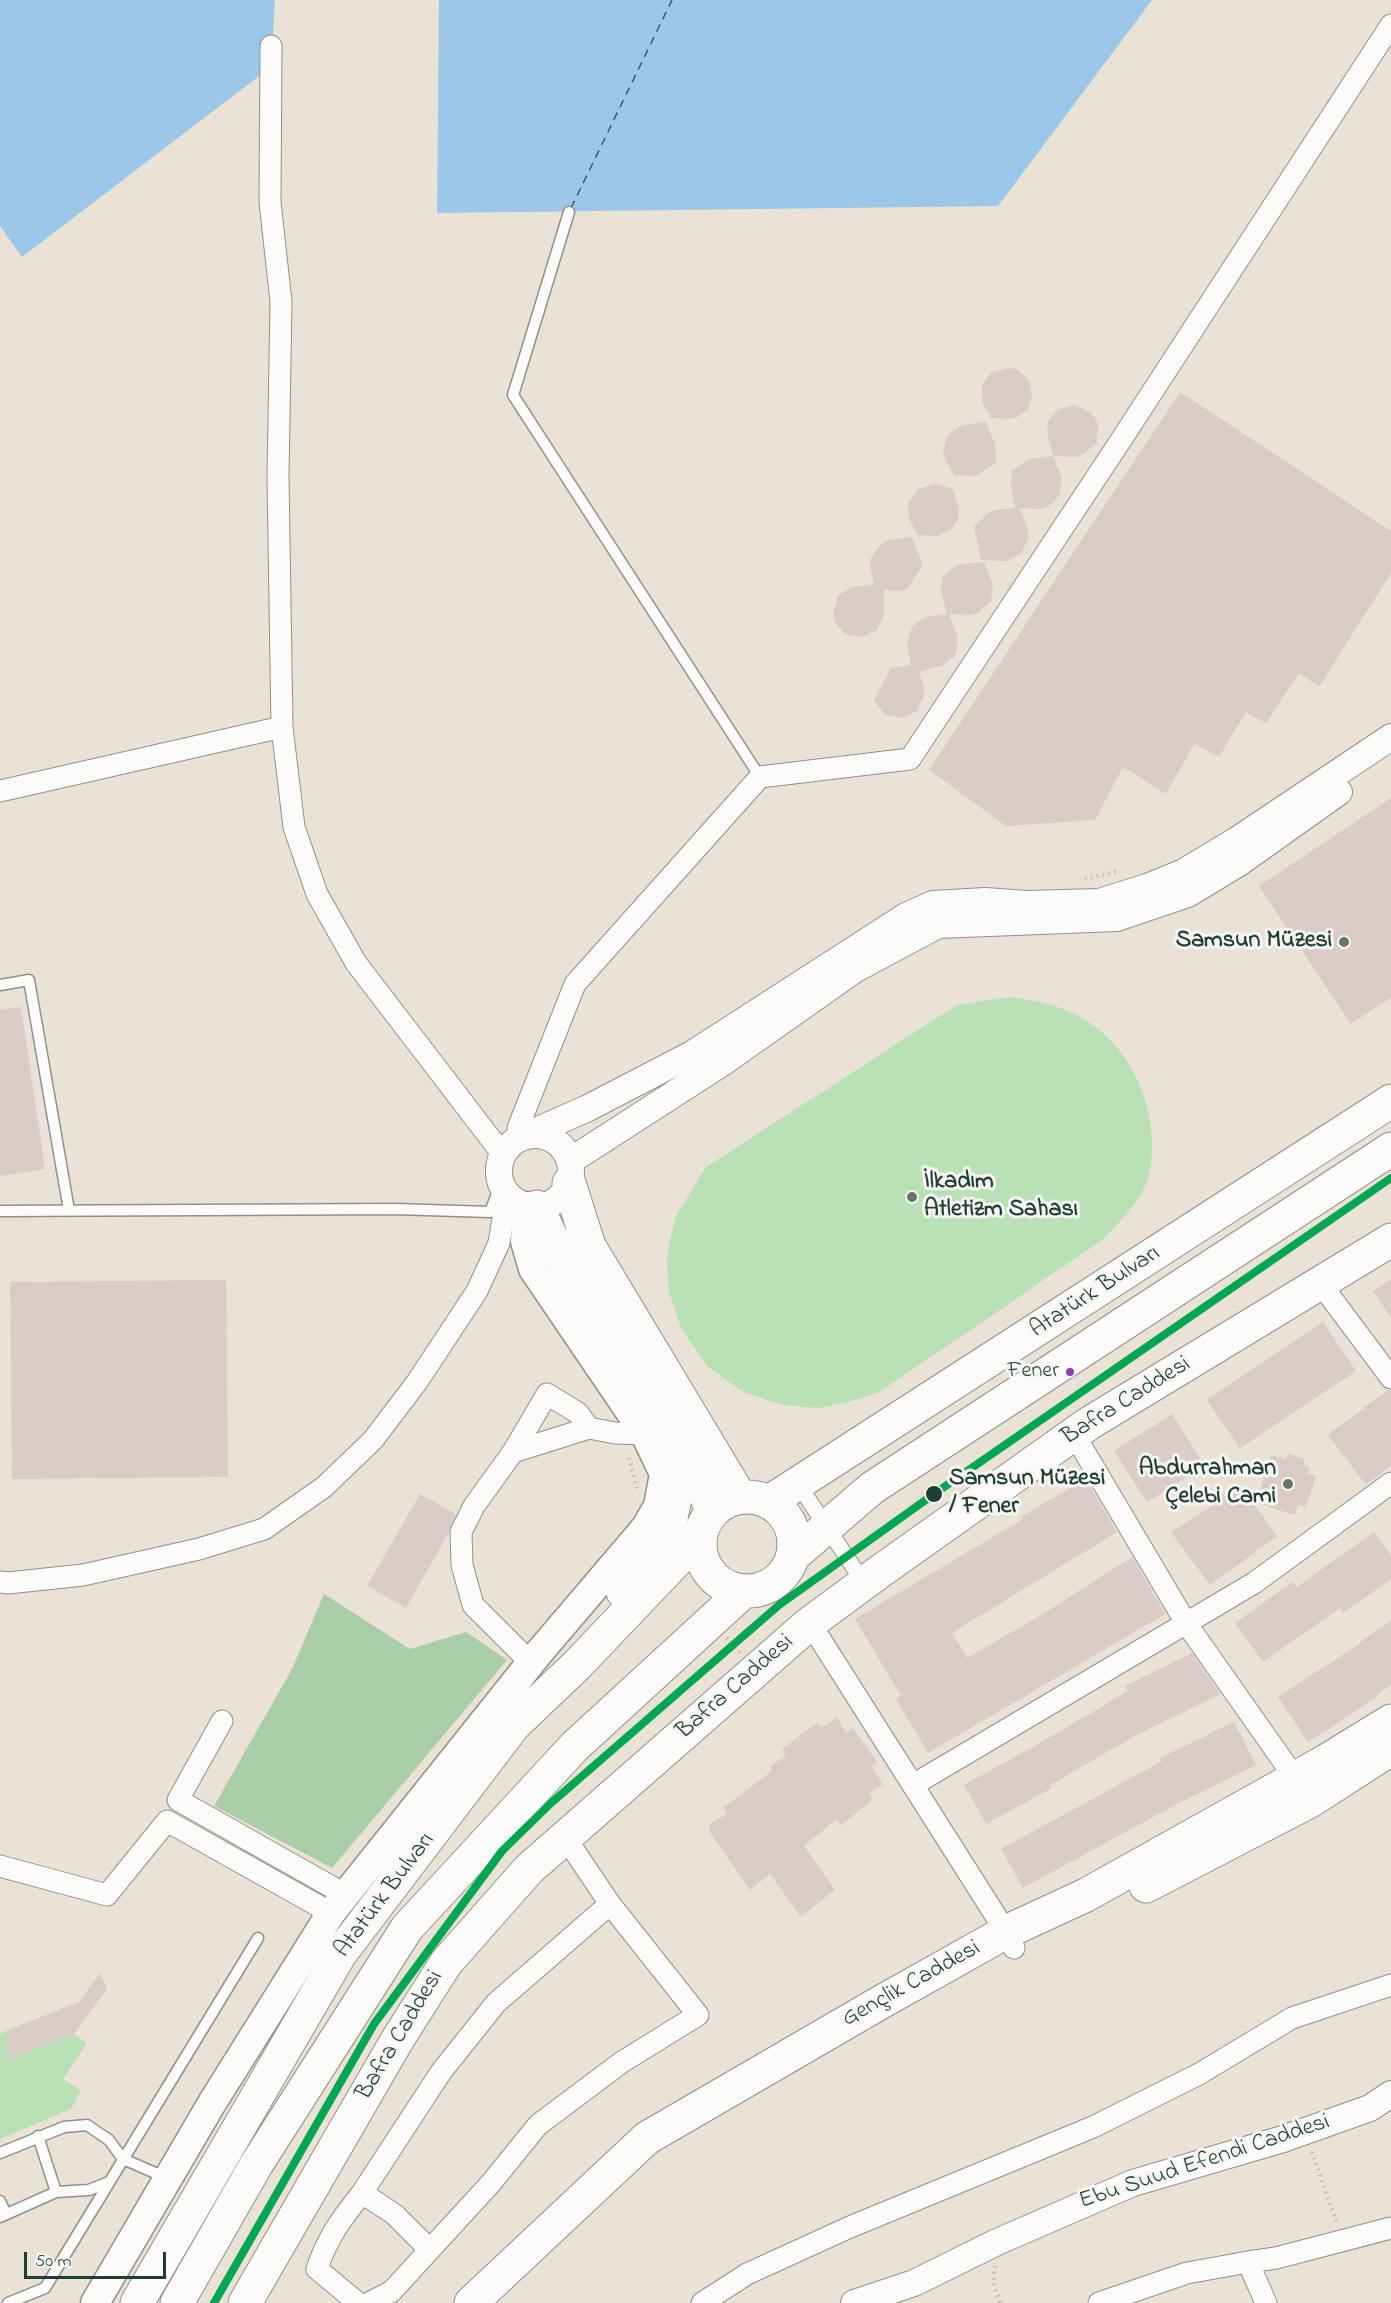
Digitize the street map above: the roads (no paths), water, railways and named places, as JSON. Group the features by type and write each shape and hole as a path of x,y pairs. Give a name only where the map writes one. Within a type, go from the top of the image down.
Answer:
{"main road":[{"name":"Atatürk Bulvarı","path":"137,2303 340,1954 514,1725 731,1511 798,1484 1391,1101"},
{"name":"Atatürk Bulvarı","path":"177,2303 256,2165 407,1928 574,1747 744,1591 760,1589 775,1582 786,1570 793,1556 872,1488 1391,1149"},
{"path":"570,1172 589,1246 731,1511"},
{"path":"518,1197 559,1253 680,1444 731,1511"},
{"path":"94,2303 212,2103 339,1904 537,1655 646,1527 658,1506 664,1474 634,1433 533,1269 525,1241 518,1197"},
{"name":"Bafra Caddesi","path":"245,2303 390,2052 446,1963 529,1869 810,1623 864,1583 1088,1424 1391,1240"},
{"path":"514,1725 620,1596 669,1529 677,1487 680,1444"},
{"path":"731,1511 782,1512 790,1525 794,1541 793,1556"},
{"path":"731,1511 700,1552 706,1567 716,1579 729,1587 744,1591"},
{"name":"Gençlik Caddesi","path":"485,2303 549,2247 656,2145 1086,1895 1295,1778 1391,1720"},
{"name":"Gençlik Caddesi","path":"471,2303 646,2138 883,2001 1010,1940 1157,1880 1310,1801 1391,1749"}],"street":[{"path":"518,1140 518,1128 575,984 760,777 910,759 1121,440 1391,24"},
{"path":"271,46 270,202 281,302 278,476 282,727 294,827 317,894 356,963 497,1147 538,1134 558,1143 570,1172"},
{"path":"0,791 282,727"},
{"path":"1391,737 1184,872 1147,887 1099,902 933,903 906,916 692,1054 588,1108 518,1140 501,1158 499,1170 518,1197 548,1205 564,1192 570,1172 854,970 938,925 1117,918 1188,894 1239,863 1391,755"},
{"path":"0,1582 83,1575 199,1549 264,1529 324,1487 373,1440 417,1382 477,1291 518,1197"},
{"path":"1320,1282 1391,1378"},
{"path":"537,1655 523,1654 473,1605 462,1565 460,1532 474,1506 513,1452 547,1394 578,1413 589,1428"},
{"path":"513,1452 589,1428 634,1433"},
{"path":"1074,1434 1186,1623 1295,1778"},
{"path":"913,1785 1254,1583 1391,1483"},
{"path":"798,1484 864,1583"},
{"path":"810,1623 1010,1940"},
{"path":"0,1866 107,1895 167,1821 222,1721"},
{"path":"178,1800 339,1904"},
{"path":"167,1821 339,1904"},
{"path":"369,2303 392,2291 491,2183 538,2125 622,2062 698,2015 610,1904 565,1837"},
{"path":"358,2303 317,2269 325,2246 341,2219 362,2193 441,2072 496,2003 610,1904"},
{"path":"702,2303 747,2274 850,2227 1094,2127 1199,2074 1292,2018 1391,1985"},
{"name":"Ebu Suud Efendi Caddesi","path":"854,2303 914,2283 997,2242 1133,2182 1304,2131 1370,2108 1391,2094"},
{"path":"362,2193 394,2214 430,2250"},
{"path":"1099,2303 1187,2273 1276,2258 1391,2228"},
{"path":"1248,2262 1266,2303"}],"lane":[{"path":"569,212 513,395 760,777"},
{"path":"0,985 29,980 69,1210"},
{"path":"0,1211 395,1209 490,1212 518,1197"},
{"path":"8,2303 45,2288 258,1938"},
{"path":"0,2153 64,2127 87,2125 109,2140 123,2159 168,2178"},
{"path":"38,2136 56,2192"},
{"path":"0,2201 3,2215 56,2192 89,2190 110,2181"}],"water":[{"path":"0,0 275,0 271,67 22,257 0,226"},
{"path":"439,0 1152,0 998,206 437,213"}],"place":[{"name":"Samsun Müzesi","path":"1344,942"},
{"name":"İlkadım Atletizm Sahası","path":"912,1197"},
{"name":"Fener","path":"1070,1372"},
{"name":"Abdurrahman Çelebi Cami","path":"1288,1484"},
{"name":"Samsun Müzesi / Fener","path":"934,1494"}]}
